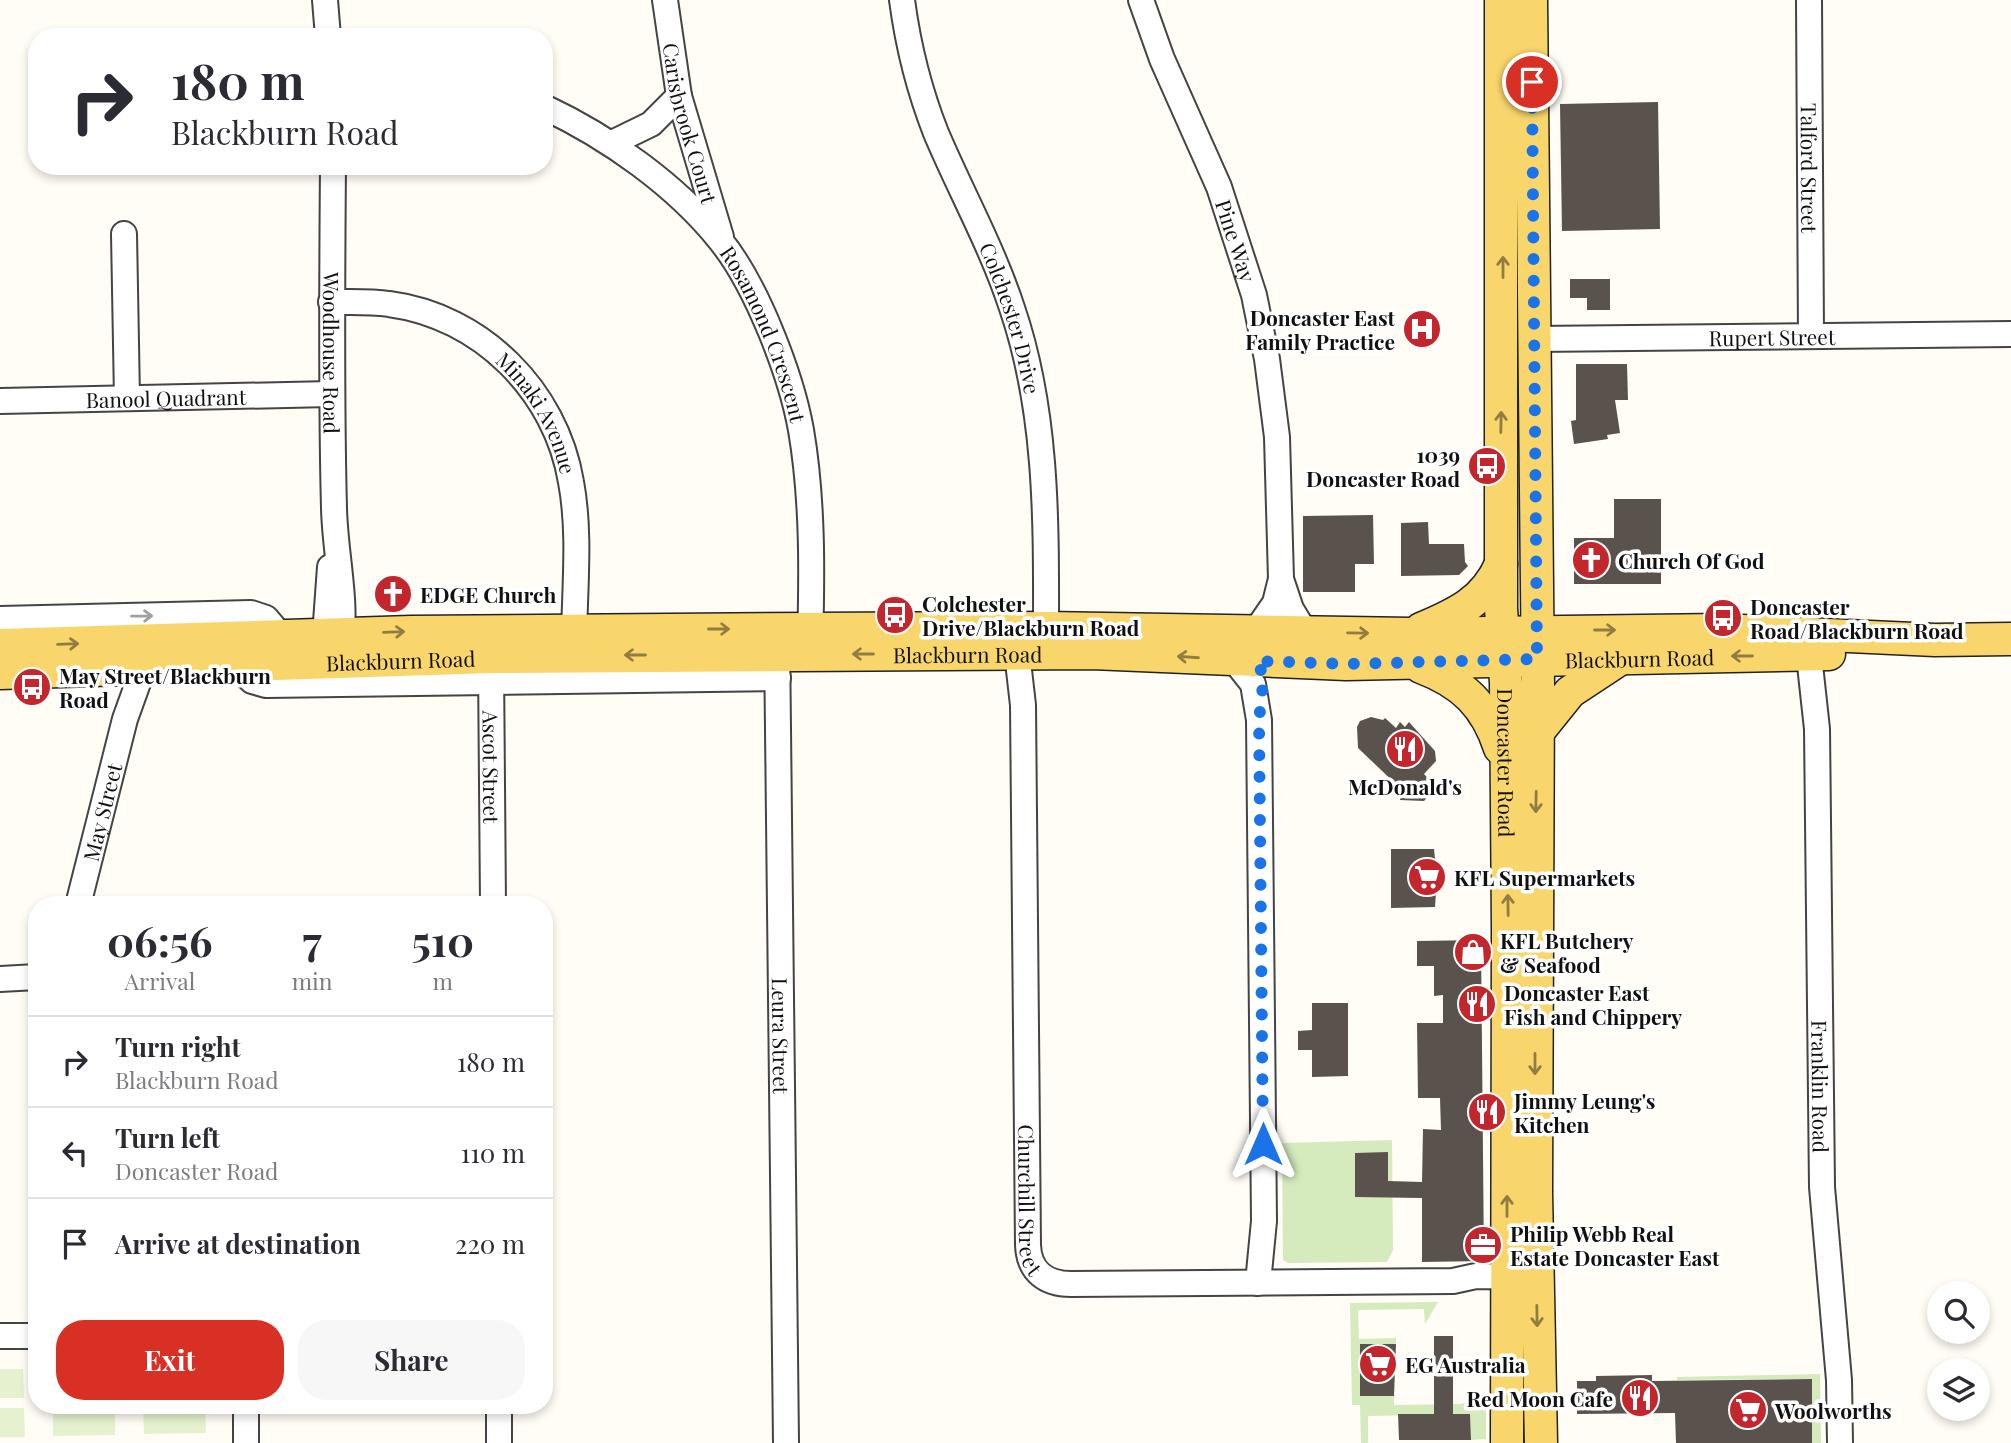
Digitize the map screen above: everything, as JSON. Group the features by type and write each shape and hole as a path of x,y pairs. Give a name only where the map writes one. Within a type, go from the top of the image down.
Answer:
{"main road":[{"name":"Doncaster Road","path":"1502,0 1501,564 1517,1280 1541,1443"},
{"name":"Doncaster Road","path":"1507,1443 1535,996 1537,645 1531,0"},
{"path":"1501,564 1493,582 1471,605 1410,648 1460,685 1478,702 1495,731 1507,770"},
{"name":"Blackburn Road","path":"0,645 283,638 492,656 574,643 777,654 810,641 1247,647 1504,647 1721,630 1815,649"},
{"name":"Blackburn Road","path":"1247,647 1306,632 1410,648"},
{"name":"Blackburn Road","path":"1537,645 1621,658 1815,649 1935,639 2011,639"},
{"name":"Blackburn Road","path":"0,673 236,666 337,644"},
{"path":"1537,733 1570,692 1621,658"}],"street":[{"path":"325,0 327,28"},
{"name":"Carisbrook Court","path":"665,0 679,96 723,244"},
{"name":"Colchester Drive","path":"902,0 913,61 927,107 993,255 1028,365 1043,459 1032,643"},
{"name":"Pine Way","path":"1141,0 1162,60 1219,187 1254,295 1267,359 1277,437 1282,579 1291,609 1306,632"},
{"name":"Talford Street","path":"1809,0 1811,336"},
{"path":"612,143 651,124 679,96"},
{"name":"Rosamond Crescent","path":"553,112 612,143 653,176 723,244 776,348 800,427 809,503 810,641"},
{"name":"Woodhouse Road","path":"333,175 331,394 334,539 326,604 337,644"},
{"path":"124,234 127,398"},
{"name":"Minaki Avenue","path":"331,302 390,304 447,321 491,347 531,387 557,431 572,483 574,643"},
{"name":"Rupert Street","path":"1534,339 2011,334"},
{"name":"Banool Quadrant","path":"0,401 331,394"},
{"name":"Pine Way","path":"1247,647 1272,610 1282,579"},
{"path":"0,619 251,613 266,618 283,638"},
{"name":"Churchill Street","path":"1032,643 1023,705 1028,1245 1032,1264 1043,1278 1060,1284 1517,1280"},
{"path":"1247,647 1264,676 1259,720 1265,1283"},
{"name":"Franklin Road","path":"1815,649 1822,1187 1839,1380 1840,1443"},
{"path":"236,666 253,681 266,685 492,656 777,654"},
{"name":"Leura Street","path":"777,654 786,1443"},
{"name":"Ascot Street","path":"492,656 492,896"},
{"name":"May Street","path":"80,896 125,719 144,669"},
{"name":"May Street","path":"110,670 124,695 125,719"},
{"path":"0,979 28,977"},
{"path":"0,1336 28,1336"},
{"path":"246,1414 246,1443"},
{"path":"499,1414 499,1443"}],"green space":[{"path":"1392,1140 1393,1250 1387,1262 1288,1263 1283,1260 1282,1143"},
{"path":"1438,1302 1425,1324 1424,1309 1358,1310 1359,1339 1396,1338 1396,1344 1360,1345 1360,1396 1394,1396 1394,1405 1460,1404 1486,1400 1486,1439 1471,1440 1470,1414 1368,1416 1368,1443 1361,1443 1360,1405 1352,1405 1350,1303"},
{"path":"0,1369 23,1369 24,1398 0,1398"},
{"path":"1820,1374 1821,1443 1812,1443 1811,1379 1677,1380 1677,1377"},
{"path":"0,1408 24,1408 25,1437 0,1437"},
{"path":"53,1414 115,1414 115,1435 53,1436"},
{"path":"143,1414 205,1414 206,1433 144,1434"}],"building":[{"path":"1658,102 1660,229 1562,231 1560,104"},
{"path":"1570,279 1610,279 1610,310 1587,310 1587,298 1570,298"},
{"path":"1576,364 1627,364 1628,400 1615,400 1620,433 1607,435 1608,439 1574,444 1571,421 1576,420"},
{"path":"1614,499 1661,499 1661,584 1574,584 1574,538 1614,538"},
{"path":"1373,515 1374,564 1355,564 1355,592 1303,592 1303,516"},
{"path":"1428,522 1429,544 1464,544 1465,562 1468,566 1459,575 1401,576 1401,523"},
{"path":"1371,717 1383,720 1385,718 1396,728 1400,722 1405,727 1409,722 1435,751 1436,761 1424,774 1434,785 1434,790 1424,801 1400,800 1401,789 1358,748 1357,727 1360,721"},
{"path":"1391,849 1434,849 1437,878 1435,907 1391,908"},
{"path":"1481,940 1484,1261 1422,1262 1422,1198 1355,1197 1355,1153 1388,1152 1388,1181 1422,1182 1423,1129 1441,1130 1440,1098 1418,1098 1417,1023 1443,1023 1443,995 1434,996 1434,966 1417,966 1417,941"},
{"path":"1312,1003 1348,1003 1348,1076 1312,1077 1312,1050 1298,1050 1298,1031 1312,1030"},
{"path":"1434,1336 1453,1336 1453,1414 1470,1414 1471,1440 1399,1440 1398,1414 1434,1414"},
{"name":"EG Australia","path":"1360,1344 1396,1344 1394,1396 1360,1396"},
{"name":"Woolworths","path":"1652,1375 1652,1381 1812,1379 1812,1443 1676,1443 1675,1413 1577,1414 1577,1381 1596,1381 1596,1376"}],"place":[{"name":"Doncaster East Family Practice","path":"1422,329"},
{"name":"1039 Doncaster Road","path":"1487,466"},
{"name":"Church Of God","path":"1591,560"},
{"name":"EDGE Church","path":"393,594"},
{"name":"Colchester Drive/Blackburn Road","path":"895,615"},
{"name":"Doncaster Road/Blackburn Road","path":"1723,618"},
{"name":"May Street/Blackburn Road","path":"32,687"},
{"name":"McDonald's","path":"1405,749"},
{"name":"KFL Supermarkets","path":"1427,877"},
{"name":"KFL Butchery & Seafood","path":"1473,952"},
{"name":"Doncaster East Fish and Chippery","path":"1477,1004"},
{"name":"Jimmy Leung's Kitchen","path":"1487,1112"},
{"name":"Philip Webb Real Estate Doncaster East","path":"1483,1245"},
{"name":"EG Australia","path":"1378,1364"},
{"name":"Red Moon Cafe","path":"1640,1398"},
{"name":"Woolworths","path":"1748,1410"}],"route":[{"path":"1263,1144 1259,720 1264,699 1264,676 1256,661 1346,664 1537,659 1532,82"}]}
